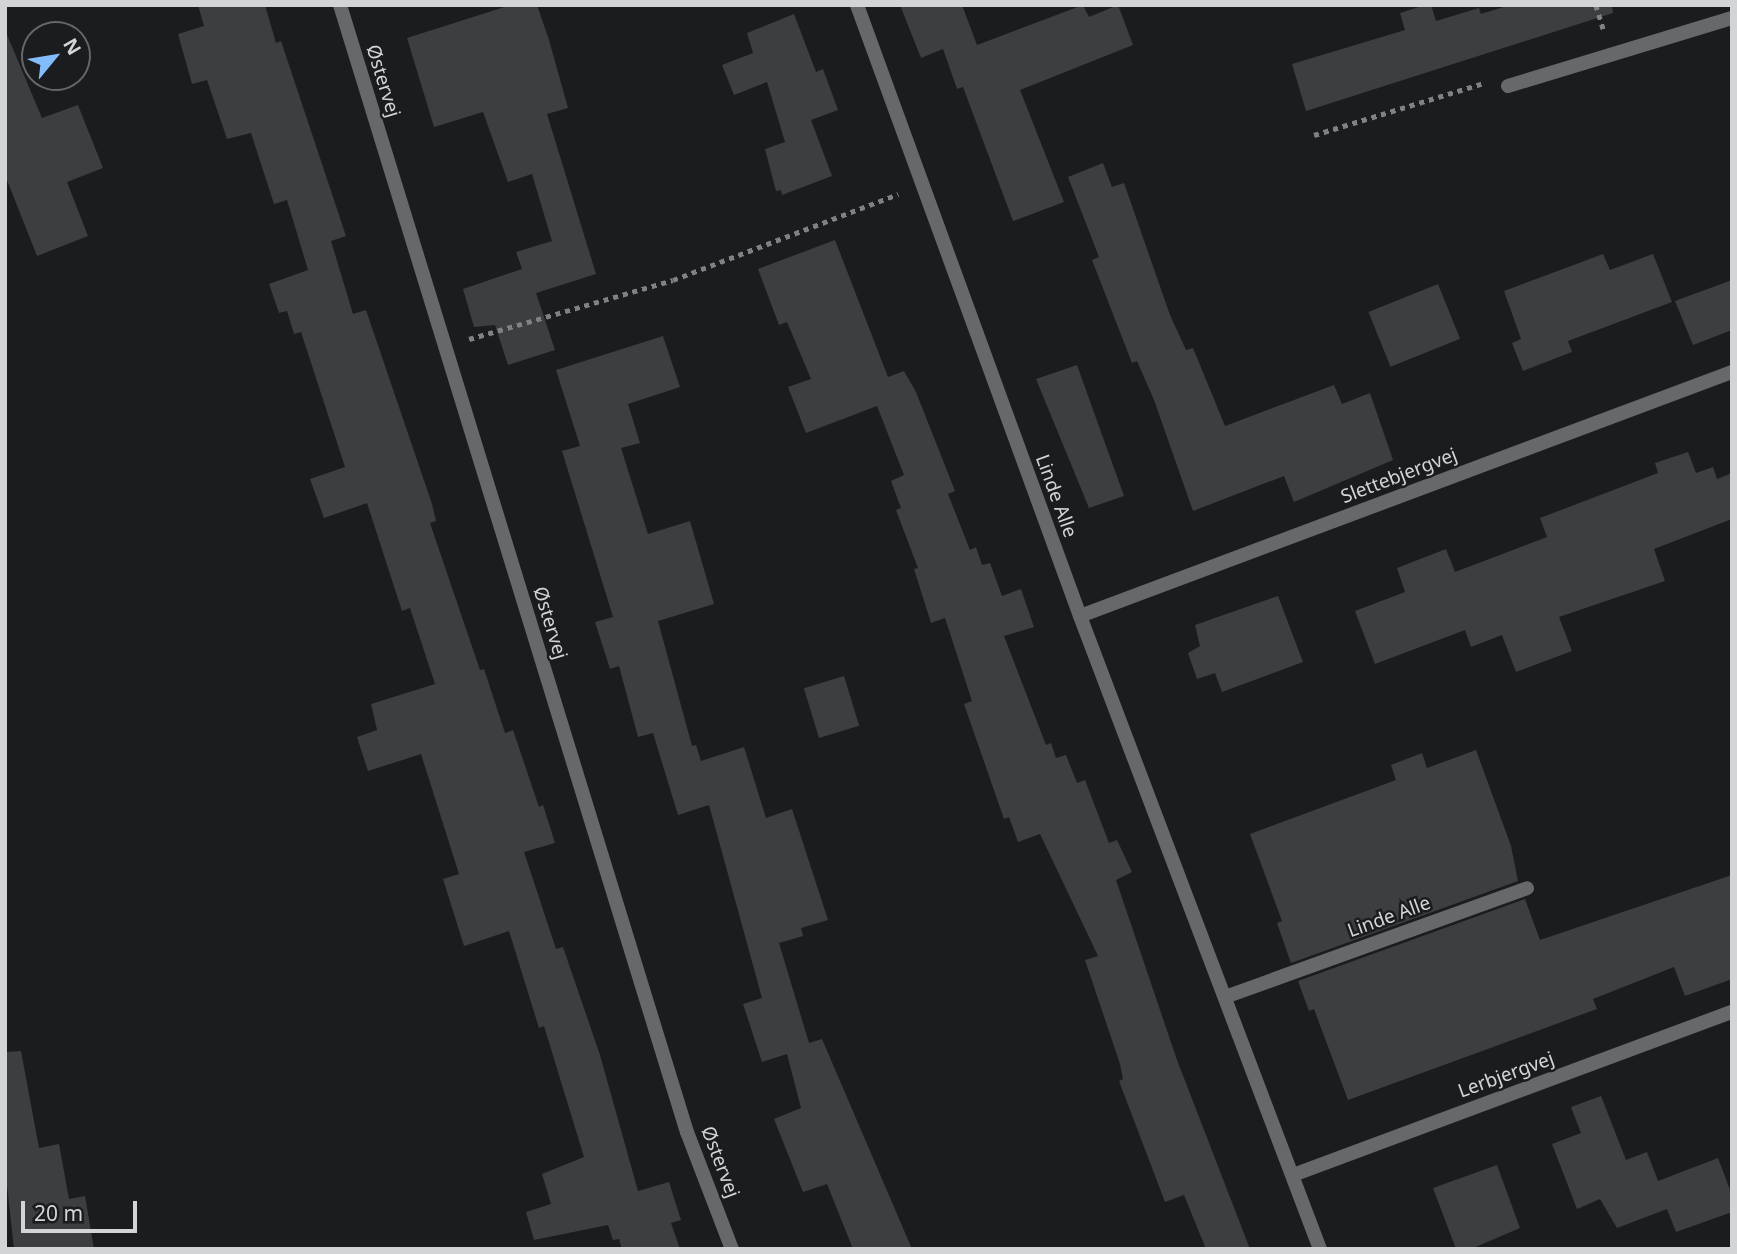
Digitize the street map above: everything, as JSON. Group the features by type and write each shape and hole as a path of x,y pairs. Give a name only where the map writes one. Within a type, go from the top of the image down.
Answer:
{"street":[{"name":"Østervej","path":"340,5 687,1132 732,1249"},
{"name":"Linde Alle","path":"857,5 1080,616 1320,1249"},
{"path":"1508,86 1732,19"},
{"name":"Slettebjergvej","path":"1080,616 1732,372"},
{"name":"Linde Alle","path":"1226,997 1527,888"},
{"name":"Lerbjergvej","path":"1293,1175 1732,1012"}],"path":[{"path":"1314,135 1493,80 1508,86"},
{"path":"445,346 673,280 923,185"}],"building":[{"path":"198,5 265,5 276,43 281,41 346,236 331,241 353,314 366,310 432,504 436,521 430,523 480,670 484,669 505,733 513,730 539,807 543,805 555,843 524,852 556,949 563,947 600,1055 638,1191 669,1182 681,1220 671,1223 680,1249 622,1249 619,1239 613,1240 608,1225 534,1240 526,1212 551,1204 542,1174 584,1157 544,1026 539,1028 509,931 464,946 443,879 459,874 421,754 368,771 357,737 377,730 371,704 435,684 410,608 402,611 367,503 324,518 310,479 345,467 301,332 294,334 287,311 279,313 269,284 308,270 287,200 274,204 251,133 227,139 207,80 192,84 178,34 204,26"},
{"path":"511,5 537,5 549,40 568,108 547,114 596,274 536,293 555,350 508,365 495,325 474,327 463,289 522,269 516,252 552,241 532,174 508,182 483,112 434,127 407,38"},
{"path":"900,5 962,5 977,45 1083,5 1089,17 1118,5 1133,45 1020,90 1064,202 1013,221 963,87 957,89 943,49 921,58"},
{"path":"1431,5 1436,21 1479,8 1481,14 1510,5 1612,5 1613,13 1306,111 1292,64 1405,30 1400,13"},
{"path":"794,14 816,72 823,69 838,110 811,120 832,176 782,195 781,190 776,191 765,149 785,142 767,82 734,95 722,65 753,53 747,33"},
{"path":"5,30 21,68 21,91 31,91 42,118 78,105 103,168 67,182 88,236 37,256 5,175"},
{"path":"1103,163 1112,187 1124,183 1170,315 1186,350 1193,348 1225,426 1334,385 1342,404 1370,393 1393,460 1294,502 1284,476 1193,511 1154,400 1137,361 1132,363 1092,260 1099,257 1068,177"},
{"path":"835,240 888,377 904,371 916,392 955,491 948,494 970,550 976,547 982,565 990,563 1002,596 1021,589 1034,627 1004,636 1046,745 1051,743 1056,758 1066,755 1077,783 1085,780 1109,843 1117,840 1132,872 1116,880 1177,1060 1250,1249 1206,1249 1184,1195 1165,1202 1119,1081 1123,1079 1120,1064 1085,960 1098,956 1040,834 1018,842 1009,817 1004,819 964,704 972,701 945,618 931,623 914,569 918,568 896,510 901,508 891,481 904,475 877,406 806,433 788,387 811,379 787,322 779,325 758,269"},
{"path":"1603,254 1610,270 1653,254 1672,302 1568,341 1572,352 1523,371 1512,343 1521,339 1504,291"},
{"path":"1732,280 1732,330 1693,345 1675,301"},
{"path":"1438,284 1460,339 1391,367 1368,312"},
{"path":"663,336 680,387 628,404 640,443 621,448 648,534 690,521 714,604 658,621 692,746 696,745 701,761 744,747 766,818 792,809 828,920 801,928 803,936 779,943 809,1043 822,1039 912,1249 853,1249 827,1184 803,1192 774,1119 801,1108 787,1054 762,1062 743,1004 762,998 709,805 678,815 653,733 638,737 619,666 610,669 595,622 613,617 562,451 580,446 556,370"},
{"path":"1077,365 1124,496 1089,508 1036,379"},
{"path":"1688,452 1696,473 1713,467 1717,479 1732,473 1732,519 1654,549 1665,581 1559,617 1572,651 1516,672 1502,635 1471,647 1465,630 1375,664 1355,611 1405,592 1397,568 1446,549 1455,572 1547,537 1540,518 1658,473 1655,463"},
{"path":"1278,596 1303,662 1222,692 1215,673 1197,679 1188,653 1200,646 1195,625"},
{"path":"844,676 859,726 819,738 804,688"},
{"path":"1476,750 1511,846 1518,881 1291,963 1277,923 1282,921 1250,834 1396,780 1391,765 1422,753 1427,768"},
{"path":"1732,875 1732,979 1685,996 1674,967 1593,999 1597,1009 1348,1100 1314,1009 1309,1011 1298,981 1525,899 1540,940"},
{"path":"21,1051 39,1148 59,1144 69,1199 85,1196 94,1249 14,1249 5,1167 5,1052"},
{"path":"1601,1096 1626,1160 1647,1152 1658,1181 1718,1158 1732,1195 1732,1212 1676,1232 1667,1209 1617,1228 1600,1199 1577,1209 1552,1144 1581,1133 1571,1107"},
{"path":"1497,1165 1520,1228 1471,1249 1456,1249 1433,1188"}]}
